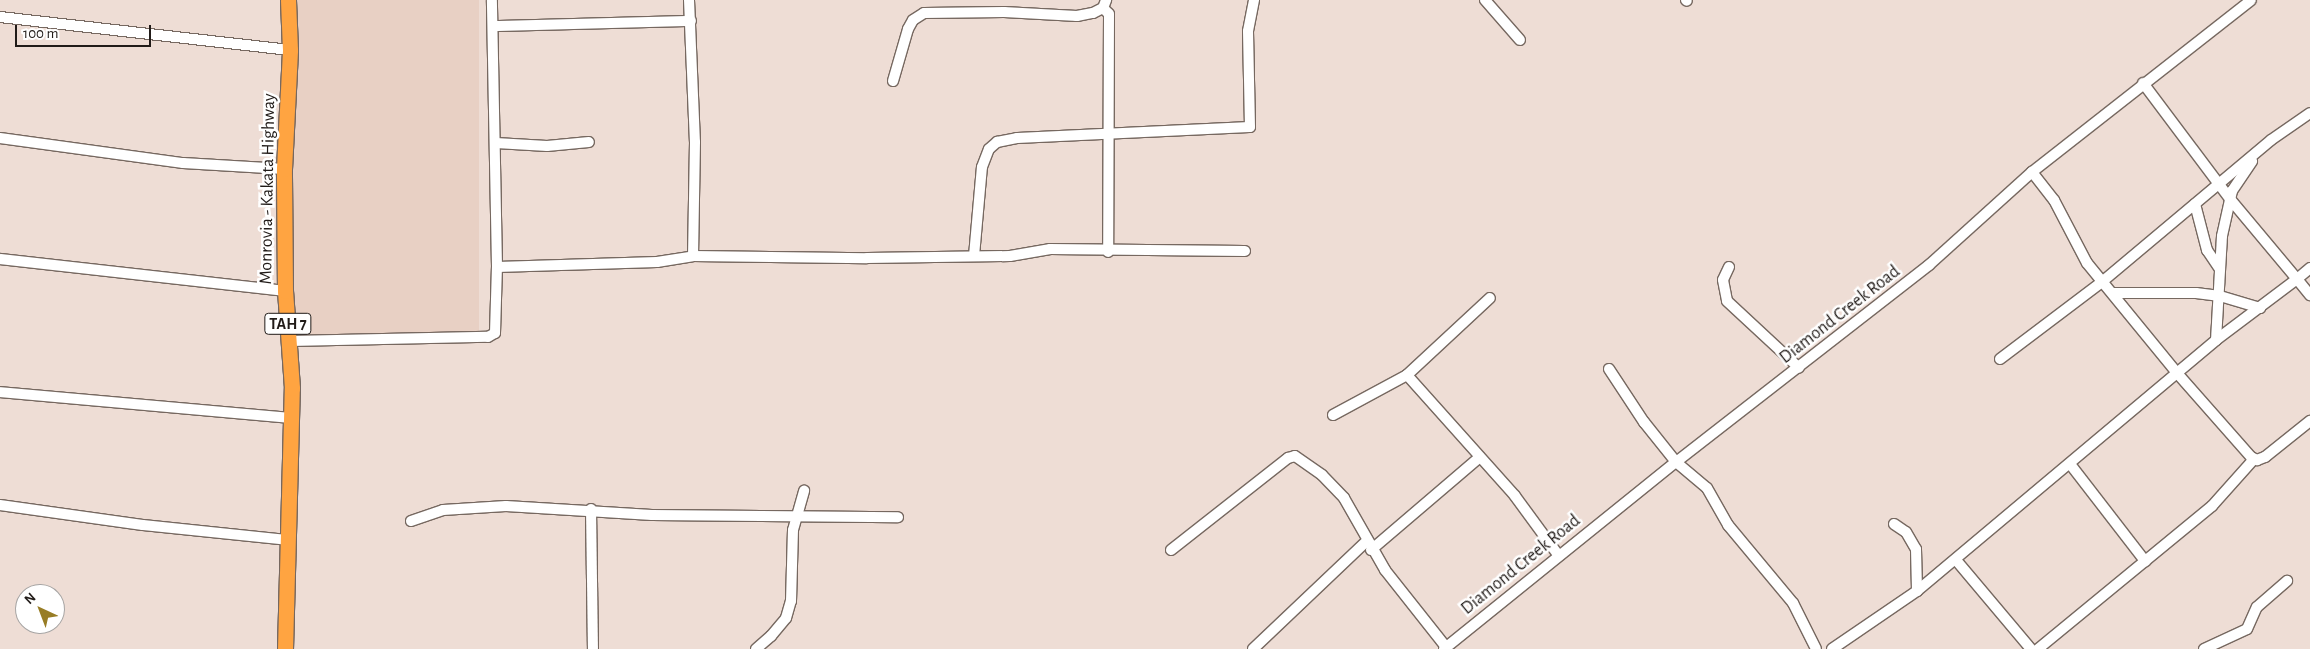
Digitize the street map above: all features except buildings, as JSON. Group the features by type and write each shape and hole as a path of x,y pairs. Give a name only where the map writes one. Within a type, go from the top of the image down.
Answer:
{"highway":[{"name":"Monrovia - Kakata Highway","path":"285,649 290,341 285,291 284,169 290,50 288,0"}],"street":[{"path":"290,341 492,336 497,267 494,26 492,0"},
{"path":"689,0 695,142 693,256"},
{"path":"974,256 982,167 989,149 997,142 1017,138 1250,126 1248,32 1254,0"},
{"path":"1485,0 1520,40"},
{"name":"Diamond Creek Road","path":"1445,648 1676,462 1929,265 2032,172 2251,0"},
{"path":"892,81 908,29 913,20 924,13 1004,12 1077,16 1104,4 1109,14 1110,134 1108,252"},
{"path":"0,17 290,50"},
{"path":"494,26 691,21"},
{"path":"2143,84 2220,183 2230,199 2310,296"},
{"path":"2000,359 2103,281 2271,140 2310,113"},
{"path":"0,138 183,162 284,169"},
{"path":"2216,340 2222,236 2230,199 2249,164 2271,140"},
{"path":"496,143 547,146 589,142"},
{"path":"2032,172 2054,200 2087,263 2177,373 2254,459"},
{"path":"2196,204 2207,250 2219,268"},
{"path":"497,267 657,262 693,256 1010,256 1050,249 1108,252 1245,251"},
{"path":"0,259 285,291"},
{"path":"1728,267 1723,280 1727,301 1799,368"},
{"path":"1832,649 1917,591 1956,560 2216,340 2310,268"},
{"path":"2113,293 2220,296 2260,308"},
{"path":"1333,415 1407,375 1490,298"},
{"path":"1609,369 1644,422 1676,462 1706,488 1728,525 1793,603 1816,649"},
{"path":"1407,375 1480,457 1559,556"},
{"path":"0,392 289,418"},
{"path":"2038,649 2212,506 2254,459 2265,457 2310,421"},
{"path":"1170,550 1288,458 1295,456 1322,475 1344,498 1369,546 1445,648"},
{"path":"1257,648 1369,546 1480,457"},
{"path":"2070,464 2145,561"},
{"path":"756,649 786,618 791,601 795,517 804,491"},
{"path":"0,505 143,525 288,540"},
{"path":"411,521 443,510 475,506 591,509 652,515 795,517 855,515 898,517"},
{"path":"591,509 594,649"},
{"path":"1894,524 1906,532 1916,549 1917,591"},
{"path":"1956,560 2031,649"},
{"path":"2204,649 2247,629 2257,607 2287,580"}],"shaded area":[{"path":"282,0 479,0 479,337 282,337"}]}
